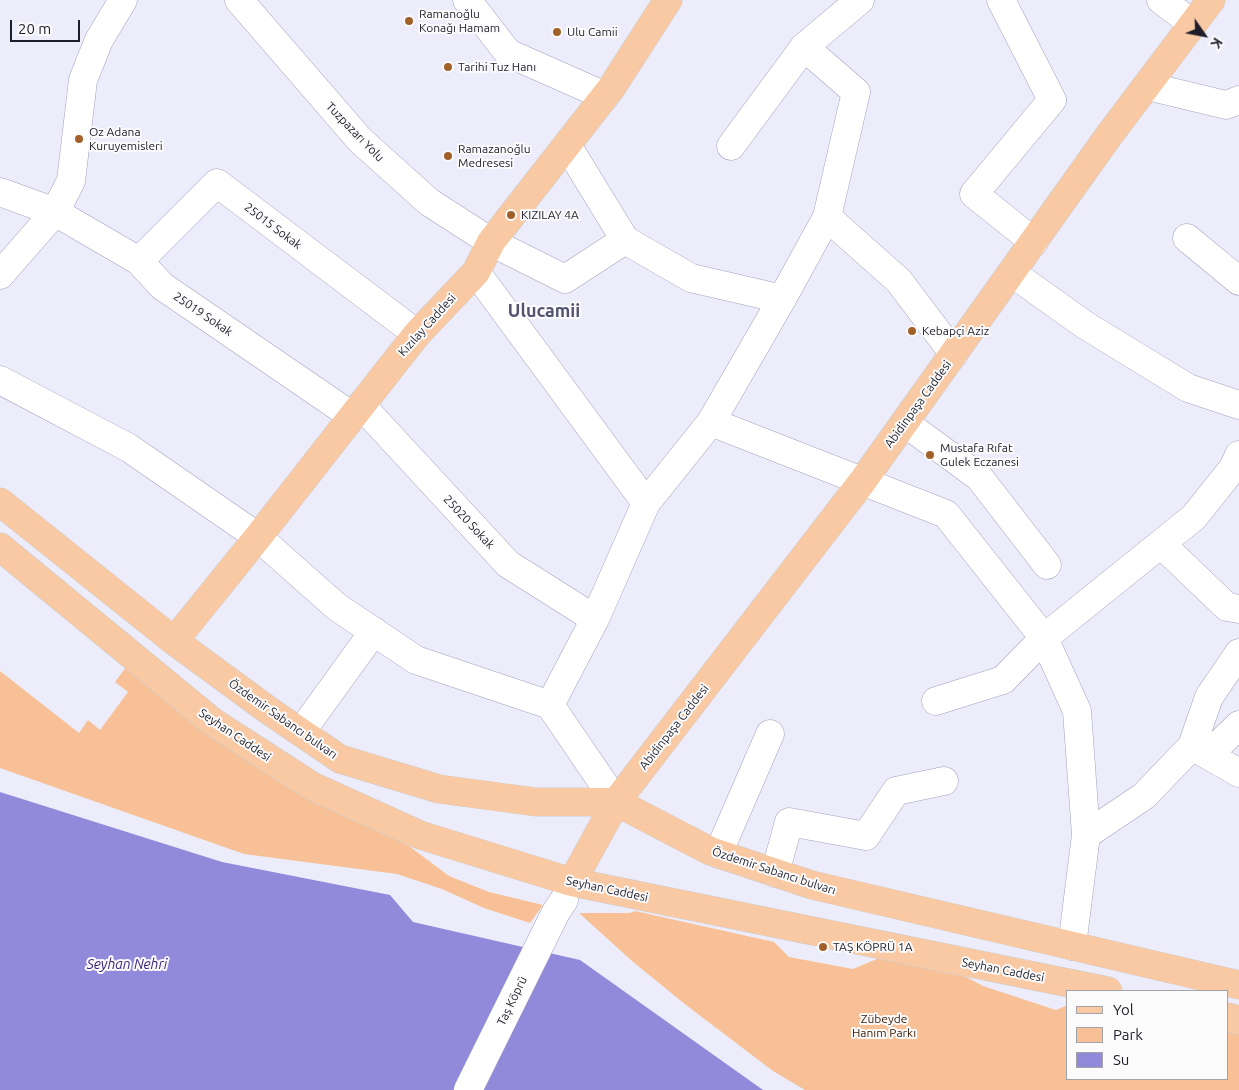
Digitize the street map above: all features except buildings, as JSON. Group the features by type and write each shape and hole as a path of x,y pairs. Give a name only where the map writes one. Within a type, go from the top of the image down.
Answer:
{"main road":[{"name":"Kızılay Caddesi","path":"174,641 417,334 476,272 491,242 605,96 668,0"},
{"name":"Abidinpaşa Caddesi","path":"564,898 616,802 862,482 1110,134 1211,0"},
{"name":"Özdemir Sabancı bulvarı","path":"0,502 174,641 340,759 438,789 536,802 616,802 710,851 812,885 1239,985"},
{"name":"Seyhan Caddesi","path":"0,547 213,722 312,786 564,898 1102,990"}],"street":[{"path":"0,275 55,212 71,181 83,80 99,40 123,0"},
{"name":"Tuzpazarı Yolu","path":"239,0 360,140 429,202 491,242 564,279 625,240"},
{"path":"468,0 508,54 605,96"},
{"path":"731,146 804,47 860,0"},
{"path":"1001,0 1052,100 974,194 1034,242"},
{"path":"1161,0 1193,24"},
{"path":"550,705 595,619 646,503 711,422 827,217 856,92 804,47"},
{"path":"1147,86 1226,105 1239,100"},
{"path":"566,145 625,240 691,278 782,299"},
{"name":"25015 Sokak","path":"139,262 217,183 417,334"},
{"name":"25019 Sokak","path":"0,192 55,212 139,262 162,286 357,411"},
{"path":"827,217 899,281 954,354"},
{"path":"1187,238 1239,281"},
{"path":"476,272 646,503"},
{"path":"1012,273 1085,325 1188,388 1239,405"},
{"path":"0,380 129,448 258,537 337,607 416,660 550,705 616,802"},
{"name":"25020 Sokak","path":"357,411 508,564 595,619"},
{"path":"711,422 946,514 1044,638 1077,712 1086,835 1072,946"},
{"path":"905,422 979,477 1047,565"},
{"path":"936,701 1003,680 1044,638 1194,517 1233,468 1239,455"},
{"path":"1160,544 1227,607 1239,609"},
{"path":"300,732 374,632"},
{"path":"1200,750 1209,697 1239,653"},
{"path":"1086,835 1144,796 1200,750 1239,725"},
{"path":"718,854 770,734"},
{"path":"1200,750 1239,773"},
{"path":"775,873 789,822 866,836 896,791 944,781"},
{"name":"Taș Köprü","path":"468,1090 564,898"}],"green space":[{"path":"129,663 281,776 405,843 449,876 489,892 543,905 530,923 484,908 442,889 397,874 244,854 0,768 0,671 79,733 88,720 100,730 128,692 115,682"},
{"name":"Zübeyde Hanım Parkı","path":"635,911 774,942 789,957 853,969 879,958 966,977 983,986 1056,1010 1066,1006 1066,1080 1229,1080 1229,1029 1239,1032 1239,1090 805,1090 773,1071 686,1005 632,961 579,913 630,913"}],"water":[{"name":"Seyhan Nehri","path":"0,792 222,862 390,895 413,922 580,960 763,1090 0,1090"}],"place":[{"name":"Ramanoğlu Konağı Hamam","path":"409,21"},
{"name":"Ulu Camii","path":"557,32"},
{"name":"Tarihi Tuz Hanı","path":"448,67"},
{"name":"Oz Adana Kuruyemisleri","path":"79,139"},
{"name":"Ramazanoğlu Medresesi","path":"448,156"},
{"name":"KIZILAY 4A","path":"511,215"},
{"name":"Kebapçi Aziz","path":"912,331"},
{"name":"Mustafa Rıfat Gulek Eczanesi","path":"930,455"},
{"name":"TAŞ KÖPRÜ 1A","path":"823,947"}],"district":[{"name":"Ulucamii","path":"544,311"}]}
